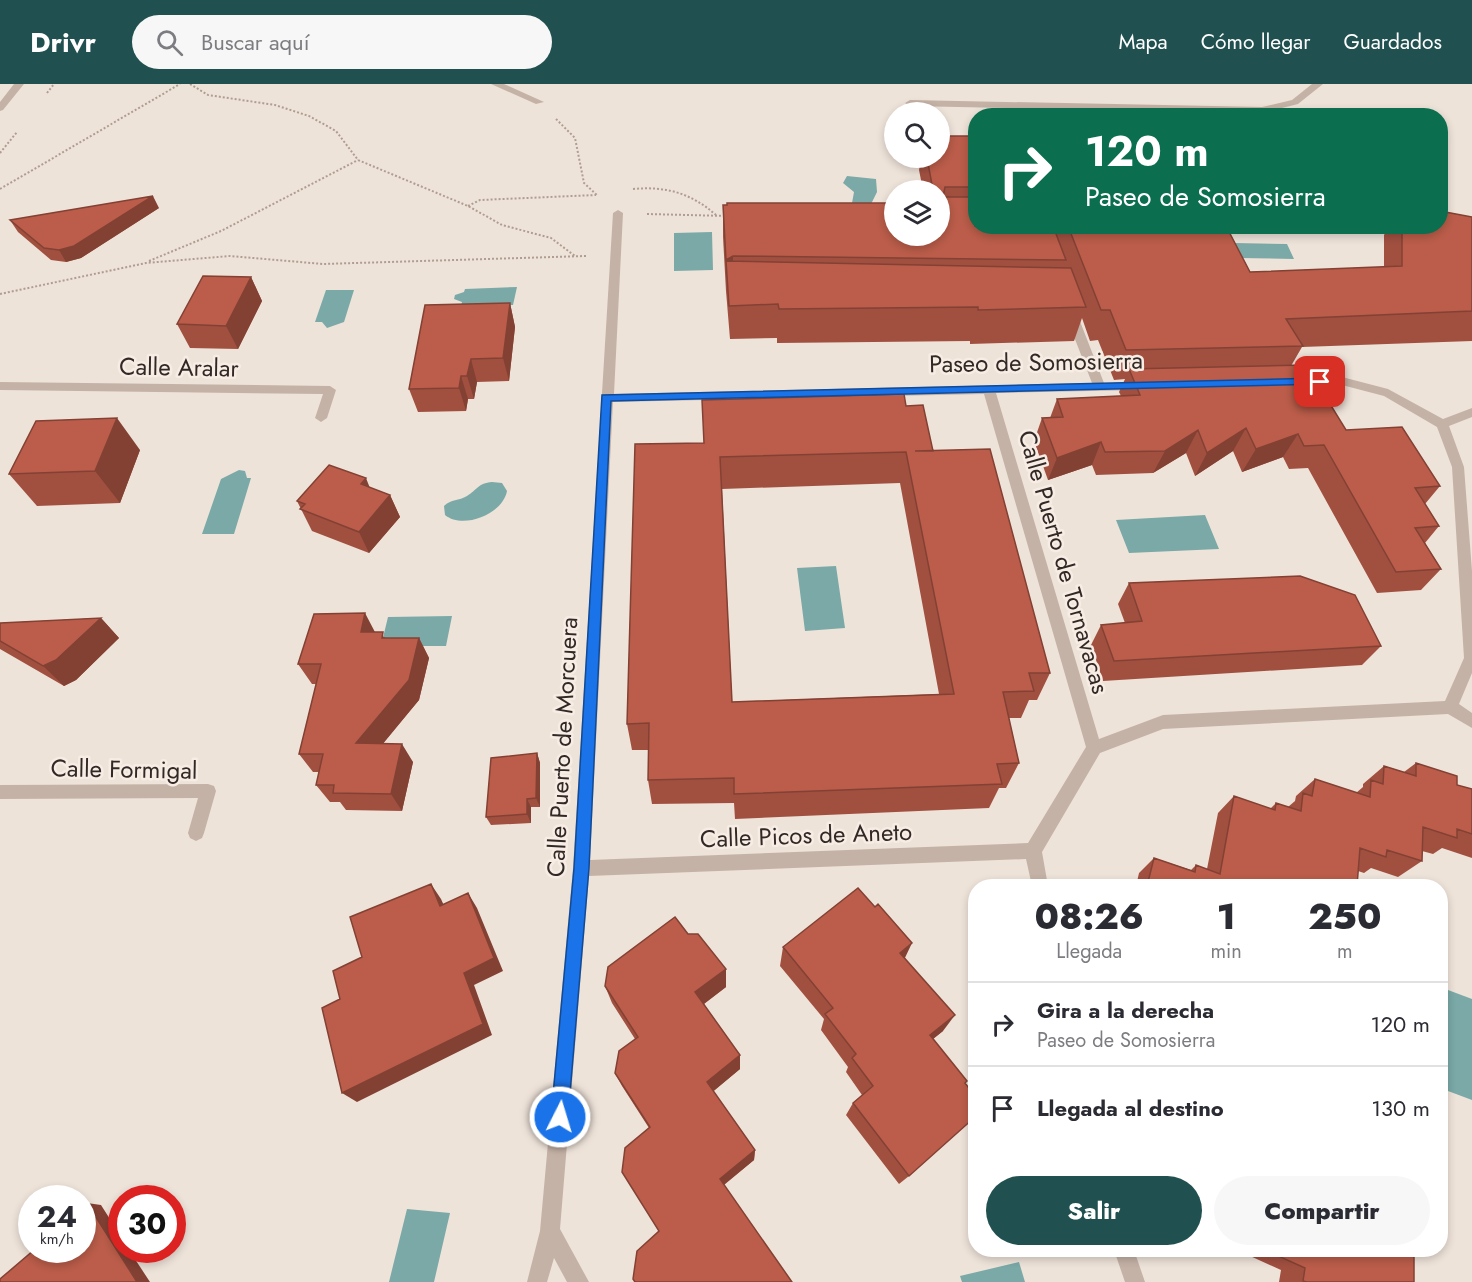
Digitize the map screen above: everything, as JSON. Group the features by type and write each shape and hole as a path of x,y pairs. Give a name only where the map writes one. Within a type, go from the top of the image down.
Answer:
{"street":[{"path":"0,108 19,84"},
{"path":"496,84 539,102"},
{"path":"1270,108 1295,102 1318,84"},
{"path":"950,104 1161,108"},
{"name":"Calle Puerto de Morcuera","path":"537,1282 550,1231 581,868 618,213"},
{"path":"1065,297 1099,386"},
{"path":"1284,382 1342,381 1389,393 1442,424 1466,486 1471,658 1450,707"},
{"name":"Paseo de Somosierra","path":"606,398 1157,385"},
{"name":"Calle Aralar","path":"0,386 330,390 321,418"},
{"name":"Calle Puerto de Tornavacas","path":"989,389 1095,748"},
{"path":"1442,424 1472,412"},
{"path":"1039,879 1033,850 1095,748 1163,722 1450,707 1472,721"},
{"name":"Calle Formigal","path":"0,792 208,791 196,833"},
{"name":"Calle Picos de Aneto","path":"581,868 1033,850"},
{"path":"550,1231 579,1282"},
{"path":"1126,1257 1135,1282"}],"path":[{"path":"0,189 180,84"},
{"path":"190,84 207,95 275,105 309,116 336,130 358,160 468,206 502,225 551,238 575,256"},
{"path":"539,102 575,138 584,183 618,213"},
{"path":"146,263 221,231 358,160"},
{"path":"654,214 728,216"},
{"path":"0,294 146,263 230,256 323,264 615,255"}],"water":[{"path":"847,176 876,179 877,192 870,206 852,203 854,192 843,183"},
{"path":"712,232 713,270 674,271 674,233"},
{"path":"1233,243 1287,244 1294,259 1239,258"},
{"path":"517,287 513,305 461,306 462,302 454,299 455,295 464,292 465,289"},
{"path":"326,290 354,290 344,322 327,328 322,322 315,322"},
{"path":"239,470 245,471 247,478 251,478 234,534 202,534 221,479"},
{"path":"492,482 502,483 507,491 498,507 490,513 462,521 445,515 444,506"},
{"path":"1205,515 1219,549 1129,553 1116,520"},
{"path":"836,566 845,628 805,631 797,568"},
{"path":"452,616 446,646 381,646 388,617"},
{"path":"1448,990 1472,999 1472,1100 1448,1091"},
{"path":"407,1209 450,1213 434,1282 389,1282"},
{"path":"1019,1262 1025,1282 962,1282 960,1276"}],"building":[{"path":"950,136 968,136 968,187 950,187 950,180 931,180 929,168 950,168"},
{"path":"153,196 74,246 59,250 44,248 10,220"},
{"path":"950,197 968,197 968,234 1056,234 1066,260 733,256 726,260 723,205 727,203 884,203 884,246 950,246"},
{"path":"1448,212 1472,217 1472,311 1286,319 1303,346 1126,350 1110,310 1101,310 1071,234 1230,234 1250,272 1402,266 1402,234 1448,234"},
{"path":"726,261 1071,268 1086,307 978,310 978,307 779,309 778,304 729,306"},
{"path":"203,276 251,277 226,326 177,324"},
{"path":"510,303 503,358 471,359 467,376 461,376 459,388 409,389 425,305"},
{"path":"1306,365 1346,430 1402,427 1440,486 1415,488 1439,526 1415,528 1441,569 1396,572 1324,445 1304,446 1298,434 1256,449 1246,428 1207,453 1198,430 1165,451 1105,452 1101,442 1057,458 1042,418 1063,417 1057,399 1140,395 1129,369"},
{"path":"904,394 906,406 923,405 933,451 990,449 1050,673 1029,673 1034,691 1003,692 1019,763 997,764 1002,784 734,794 734,778 648,780 649,723 627,724 635,444 704,443 702,400","holes":["906,452 954,694 732,702 720,457"]},
{"path":"117,418 95,471 9,474 36,421"},
{"path":"329,465 366,478 361,484 390,495 359,532 300,509 305,504 297,501"},
{"path":"1300,576 1355,595 1381,646 1114,661 1101,625 1142,621 1129,583"},
{"path":"365,613 361,632 383,632 382,638 419,638 409,680 356,743 402,744 391,794 333,793 334,785 316,785 323,754 299,754 321,664 298,664 314,614"},
{"path":"101,618 56,660 43,666 0,641 0,623"},
{"path":"537,753 536,798 527,799 527,814 486,817 491,758"},
{"path":"1416,763 1457,776 1457,785 1472,789 1472,834 1457,829 1457,838 1423,827 1422,861 1387,850 1386,857 1360,848 1358,879 1149,879 1154,858 1195,872 1196,865 1220,874 1234,796 1275,810 1276,803 1301,811 1303,793 1312,796 1315,779 1370,797 1371,780 1383,784 1384,766 1416,776"},
{"path":"431,884 440,906 468,893 494,958 464,973 483,1024 342,1093 322,1008 340,999 333,971 362,957 350,917"},
{"path":"858,888 875,907 878,904 912,943 900,953 955,1015 930,1035 967,1081 965,1083 968,1087 968,1123 909,1176 853,1103 873,1086 852,1058 856,1054 825,1014 833,1008 783,947"},
{"path":"675,917 688,934 698,934 726,969 695,992 740,1055 707,1082 755,1150 720,1179 792,1282 635,1282 633,1279 637,1251 659,1231 622,1172 625,1148 650,1127 615,1073 619,1051 638,1037 605,986 608,967"},
{"path":"96,1217 108,1236 108,1263 125,1263 137,1282 0,1282 0,1279 19,1263 96,1263"},
{"path":"1281,1257 1414,1257 1414,1282 1307,1282 1303,1281 1305,1268"}],"route":[{"path":"560,1117 581,868 606,398 1320,382"}]}
